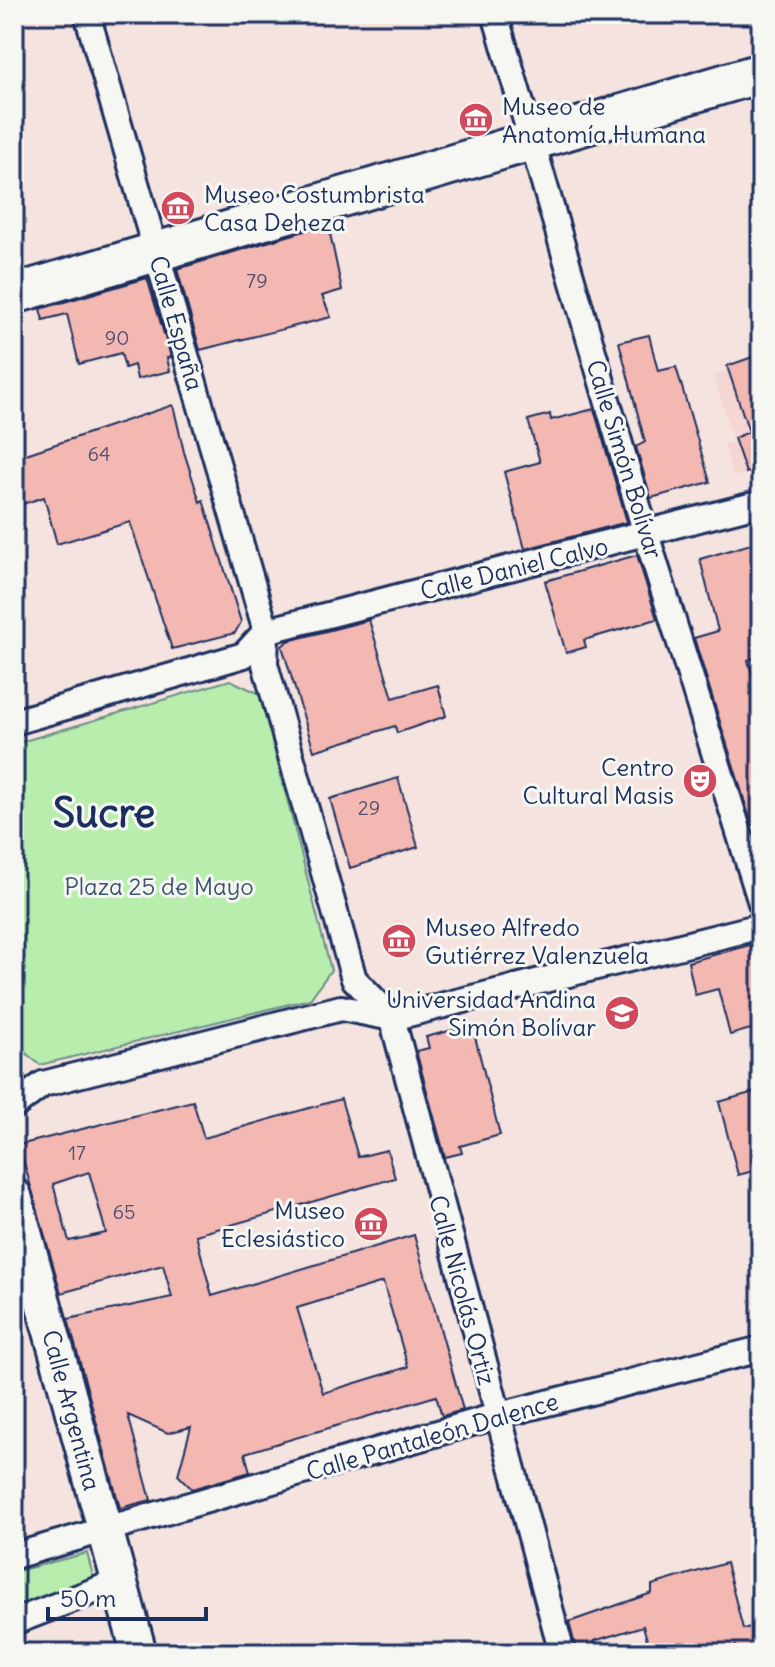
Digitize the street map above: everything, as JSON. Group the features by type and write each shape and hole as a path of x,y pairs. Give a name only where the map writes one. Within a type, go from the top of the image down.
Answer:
{"main road":[{"path":"14,294 156,249 761,73"},
{"name":"Calle Argentina","path":"14,1196 139,1653"}],"street":[{"name":"Calle España","path":"87,14 266,631"},
{"name":"Calle Simón Bolívar","path":"495,14 646,534 761,903"},
{"name":"Calle Daniel Calvo","path":"266,631 761,503"},
{"path":"14,722 244,655 266,631"},
{"path":"266,631 265,664 354,979 392,1018"},
{"path":"14,1106 43,1084 341,1008 392,1018 761,926"},
{"name":"Calle Nicolás Ortiz","path":"392,1018 496,1416 562,1653"},
{"name":"Calle Pantaleón Dalence","path":"14,1556 496,1416 761,1349"},
{"path":"14,1622 120,1581"}],"shaded area":[{"path":"761,359 761,470 733,477 724,444 733,442 714,375"}],"green space":[{"name":"Plaza 25 de Mayo","path":"230,680 260,694 331,970 310,999 40,1065 22,1050 14,1025 14,744"},
{"path":"87,1553 94,1580 14,1611 14,1572"}],"building":[{"path":"328,224 342,290 322,296 331,317 200,350 177,269"},
{"path":"147,278 171,357 167,358 170,371 137,379 134,365 125,368 121,353 79,364 67,314 43,320 40,309"},
{"path":"649,335 658,371 676,367 710,482 651,498 636,447 645,442 619,342"},
{"path":"761,354 761,468 746,473 734,438 749,432 727,366"},
{"path":"173,405 184,452 200,502 203,500 241,622 235,633 172,649 130,522 57,544 44,497 20,505 14,458"},
{"path":"594,409 627,522 525,549 504,472 540,462 528,420 550,414 551,420"},
{"path":"761,541 761,656 748,660 761,708 761,823 752,825 694,638 718,631 700,559"},
{"path":"637,555 657,619 584,640 586,647 566,653 545,581"},
{"path":"369,620 393,698 438,685 446,716 397,733 395,726 314,751 282,646 288,641"},
{"path":"398,778 418,847 350,868 330,799"},
{"path":"761,942 761,1026 730,1035 718,989 695,995 688,962"},
{"path":"472,1025 500,1135 460,1146 462,1153 445,1157 416,1051 429,1048 426,1037"},
{"path":"761,1090 761,1169 738,1175 719,1102"},
{"path":"341,1099 358,1157 387,1150 395,1178 196,1235 212,1296 414,1235 463,1410 442,1416 436,1396 245,1453 250,1472 192,1489 178,1475 191,1427 168,1433 128,1415 151,1500 120,1508 68,1319 172,1297 163,1265 61,1293 19,1145 193,1101 204,1138","holes":["89,1172 106,1233 69,1241 53,1184","383,1282 408,1367 323,1393 297,1308"]},
{"path":"726,1563 743,1629 754,1626 761,1653 738,1653 736,1646 715,1653 651,1653 643,1626 594,1641 598,1653 577,1653 569,1622 652,1593 652,1585"}],"place":[{"name":"Museo de Anatomía Humana","path":"476,120"},
{"name":"Museo Costumbrista Casa Deheza","path":"178,208"},
{"name":"Centro Cultural Masis","path":"700,781"},
{"name":"Museo Alfredo Gutiérrez Valenzuela","path":"399,941"},
{"name":"Universidad Andina Simón Bolívar","path":"622,1013"},
{"name":"Museo Eclesiástico","path":"371,1224"}],"district":[{"name":"Sucre","path":"104,813"}]}
